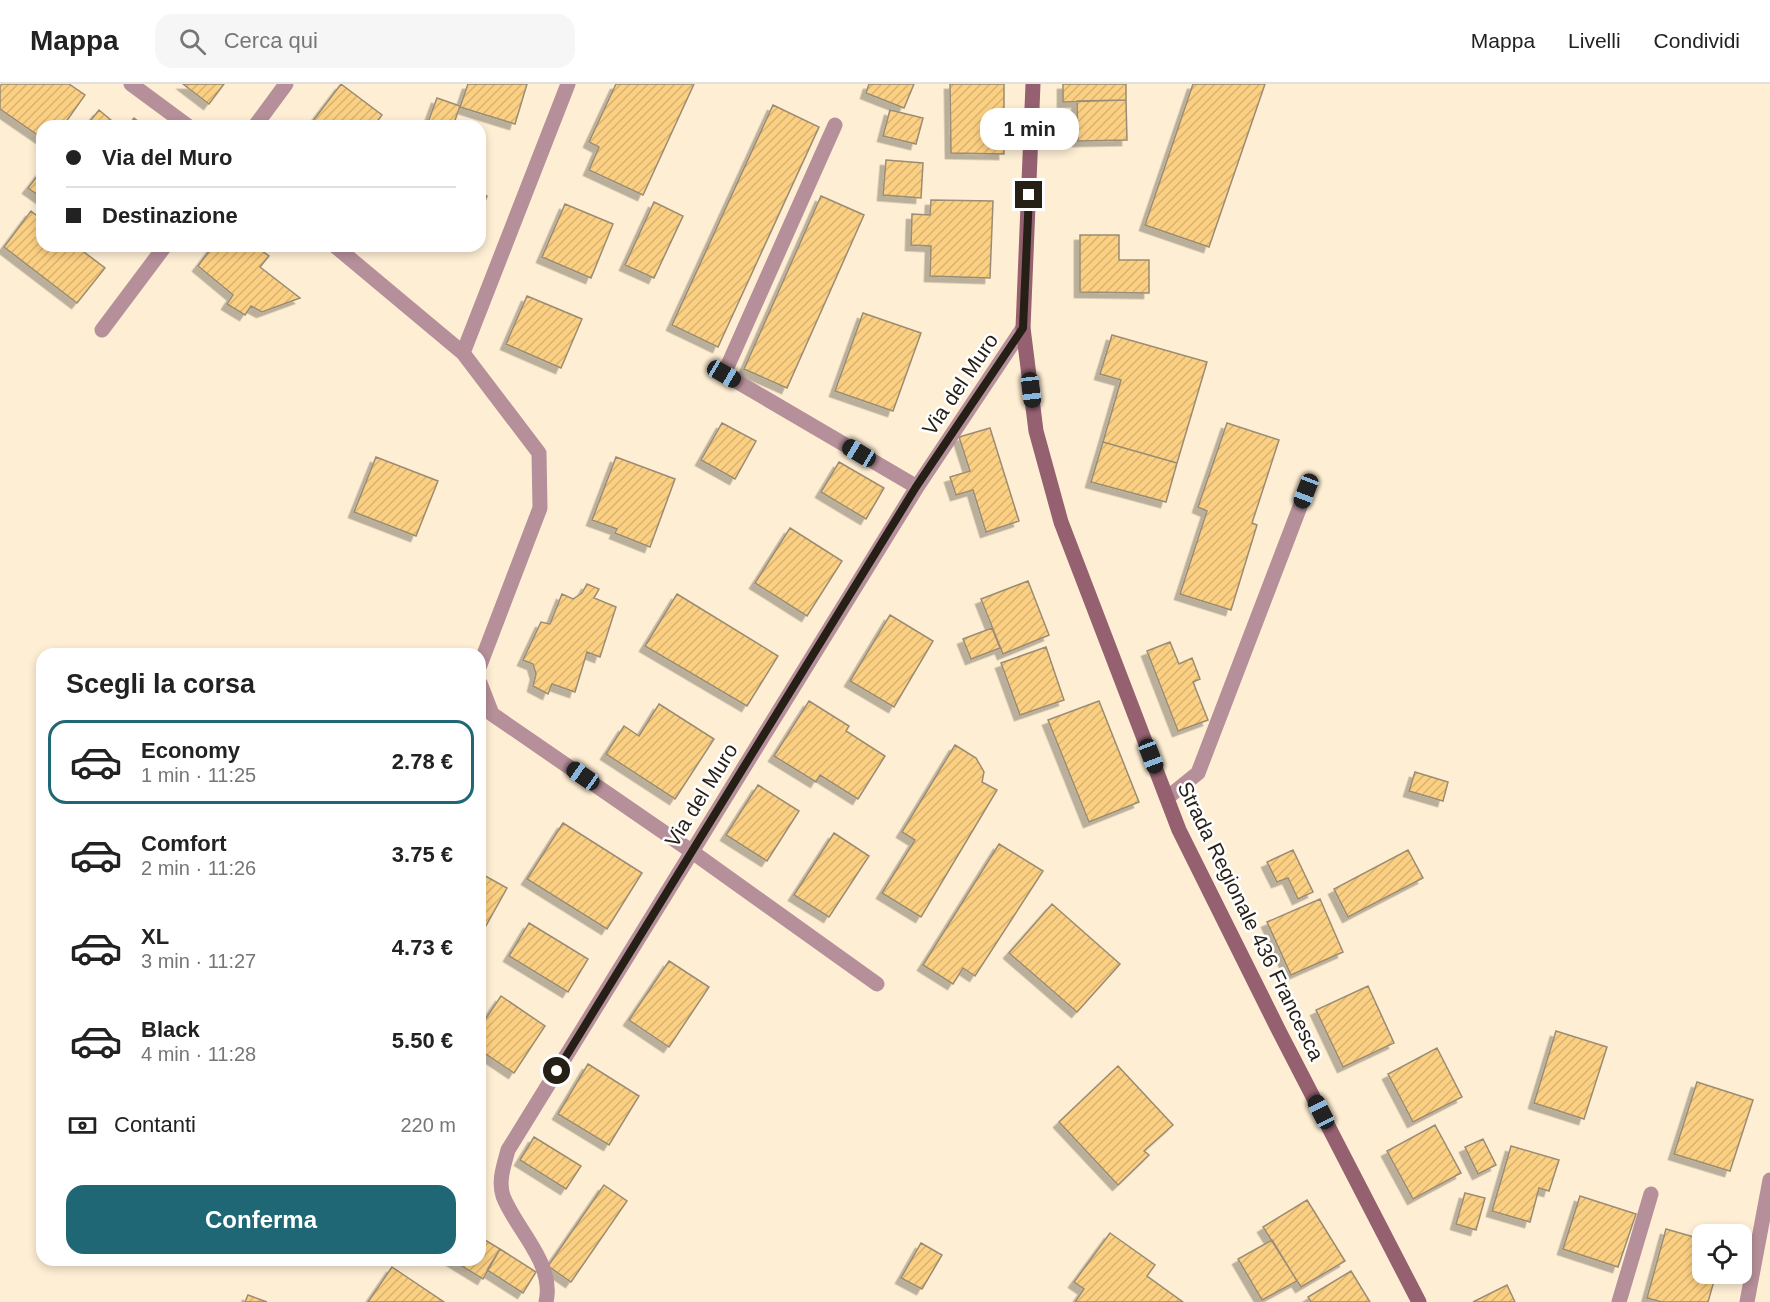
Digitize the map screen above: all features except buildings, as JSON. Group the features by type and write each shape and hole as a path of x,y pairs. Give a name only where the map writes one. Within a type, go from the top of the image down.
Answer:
{"street":[{"path":"131,84 180,120"},
{"path":"259,120 286,84"},
{"path":"463,353 568,84"},
{"name":"Strada Regionale 436 Francesca","path":"1033,84 1023,328 1036,431 1061,522 1179,830 1279,1031 1419,1302"},
{"path":"835,125 724,374 916,487"},
{"path":"102,330 160,252"},
{"path":"342,252 463,353 539,453 540,508 486,649"},
{"name":"Via del Muro","path":"546,1302 547,1279 502,1195 501,1173 508,1150 916,487 1023,328"},
{"path":"1167,798 1198,773 1306,491"},
{"path":"486,698 492,714 691,851 877,984"},
{"path":"1747,1302 1770,1180"},
{"path":"1619,1302 1651,1194"}],"route":[{"path":"557,1071 916,487 1023,328 1029,195"}]}
